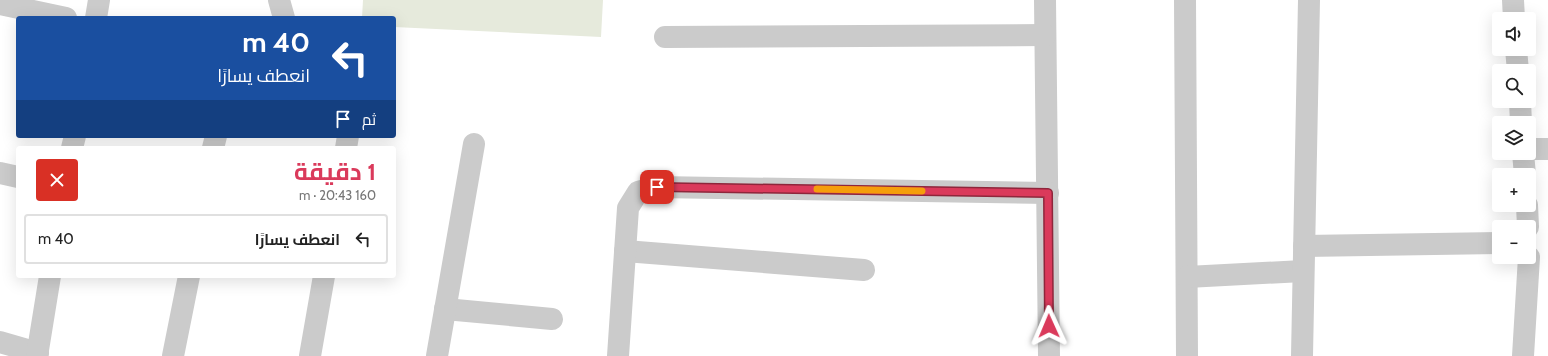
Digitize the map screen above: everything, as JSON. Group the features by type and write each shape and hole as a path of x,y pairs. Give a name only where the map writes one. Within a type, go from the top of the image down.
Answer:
{"street":[{"path":"96,16 99,0"},
{"path":"279,0 283,16"},
{"path":"1045,0 1049,356"},
{"path":"1185,0 1187,356"},
{"path":"1302,356 1309,0"},
{"path":"1513,0 1514,12"},
{"path":"0,4 57,16"},
{"path":"665,37 1046,35"},
{"path":"437,356 474,144"},
{"path":"1536,149 1548,149"},
{"path":"0,173 16,177"},
{"path":"618,356 628,208 638,192 657,187 1048,193"},
{"path":"1304,246 1492,243"},
{"path":"625,251 864,270"},
{"path":"1523,356 1529,264"},
{"path":"1187,277 1304,271"},
{"path":"0,342 37,354 50,278"},
{"path":"173,356 189,278"},
{"path":"310,356 324,278"},
{"path":"445,310 552,319"}],"shaded area":[{"path":"363,0 603,0 601,37 396,27 396,16 362,16"}],"slow traffic":[{"path":"817,189 922,191"}],"route":[{"path":"657,187 1048,193 1049,326"}]}
